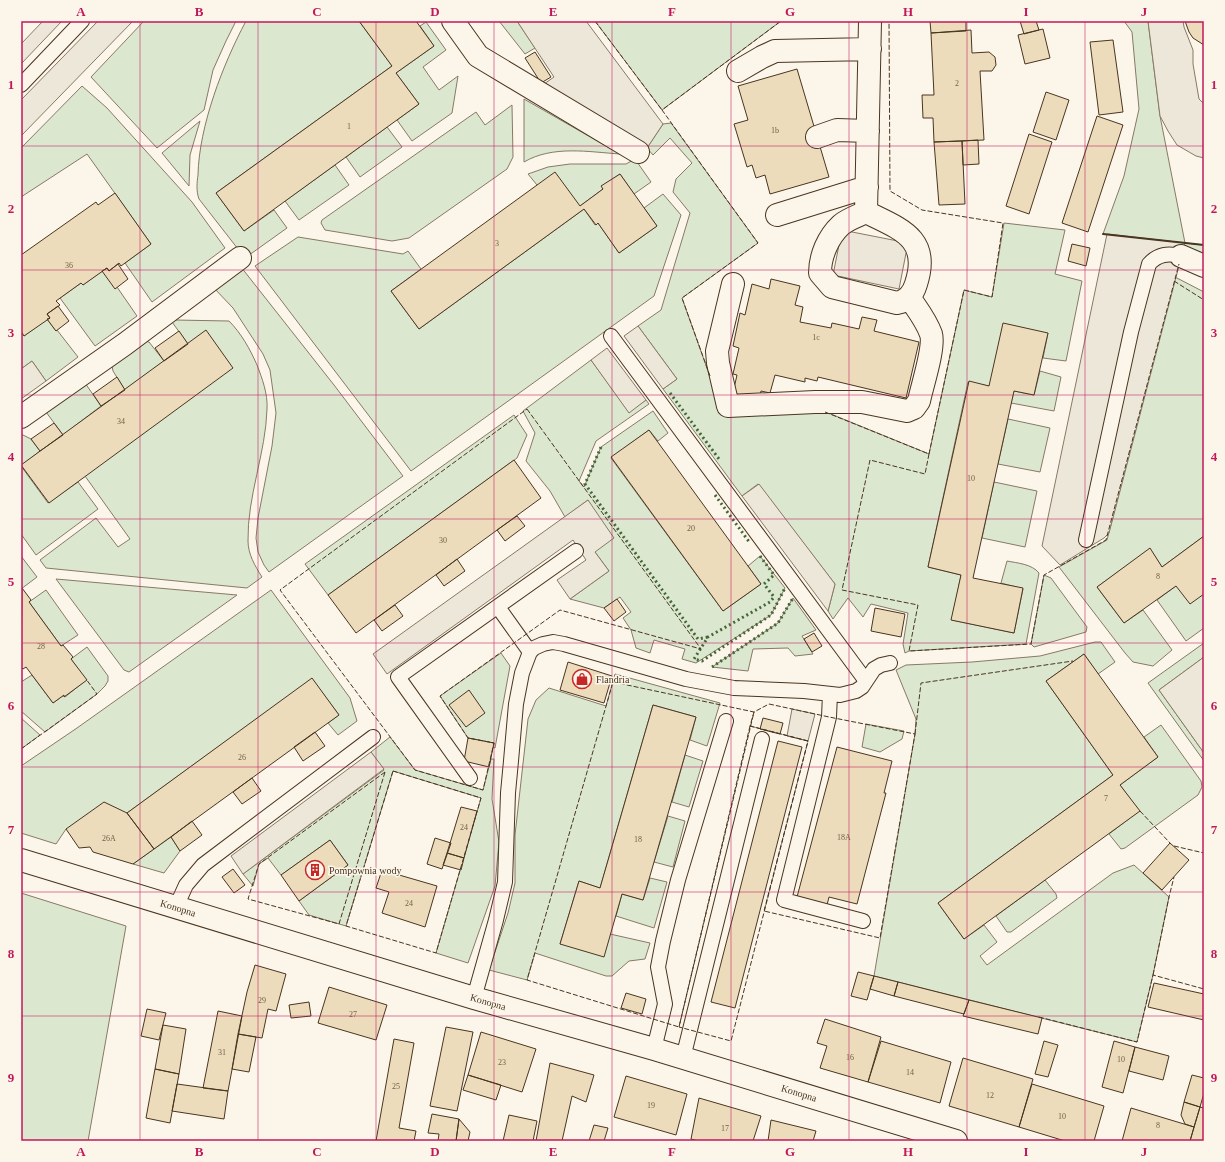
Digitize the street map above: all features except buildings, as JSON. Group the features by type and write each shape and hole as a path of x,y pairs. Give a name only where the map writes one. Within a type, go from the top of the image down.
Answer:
{"street":[{"path":"453,21 478,56 517,81 638,152"},
{"path":"866,212 870,21"},
{"path":"738,71 775,51 870,49"},
{"path":"817,137 837,130 868,131"},
{"path":"777,215 867,187"},
{"path":"866,212 907,234 915,243 920,266 917,281 914,290 903,302 897,303 832,287 820,273 822,258 827,244 833,235 842,225 866,212"},
{"path":"1181,256 1204,266"},
{"path":"21,417 124,344 240,258"},
{"path":"733,284 717,351 718,363 728,406 815,402 862,402 907,410 914,408 919,401 931,346 931,336 925,319 909,297"},
{"name":"Konopna","path":"21,860 474,998 654,1049 956,1141"}],"lane":[{"path":"21,85 82,21"},
{"path":"1086,540 1129,340 1149,264 1154,259 1163,255 1172,254 1181,256"},
{"path":"611,336 866,681"},
{"path":"470,778 398,677 576,551"},
{"path":"498,607 530,652"},
{"path":"474,998 505,882 508,793 516,704 522,673 530,652 534,648 542,644 554,642 686,679 734,688 804,691 830,694 850,694 856,692 874,669 881,665 890,663"},
{"path":"830,694 828,724 784,900 863,921"},
{"path":"654,1049 665,1004 658,967 663,941 678,880 726,721"},
{"path":"176,908 186,885 203,865 372,737"},
{"path":"683,1058 762,739"}],"green space":[{"path":"144,21 236,21 213,70 204,110 157,148 91,77"},
{"path":"246,21 359,21 392,66 216,193 244,231 274,210 287,228 245,258 199,199 197,187 199,156 208,116 229,56"},
{"path":"499,21 517,21 535,48 525,54"},
{"path":"595,21 781,21 662,110"},
{"path":"1124,21 1148,21 1160,116 1185,243 1204,245 1204,253 1183,249 1184,243 1103,234 1124,176 1139,109 1132,32"},
{"path":"426,22 446,50 423,67 439,90 458,76 452,113 412,141 397,120 419,104 396,73 434,46 420,26"},
{"path":"82,86 107,108 192,202 225,248 152,302 125,263 151,244 87,154 21,197 21,148"},
{"path":"524,99 620,154 584,151 559,151 547,153 524,162"},
{"path":"512,105 513,157 507,169 409,238 392,241 325,230 321,223 322,220 476,112 485,125"},
{"path":"200,121 190,155 189,186 162,153"},
{"path":"671,123 758,243 682,298 724,416 826,412 929,454 964,290 992,297 1004,223 1065,230 1055,274 1082,281 1066,361 1043,358 1048,333 989,386 968,382 928,567 961,575 952,620 1014,633 1023,589 1001,583 1007,561 1024,564 1036,570 1039,573 1026,644 909,651 905,653 903,644 908,613 871,604 863,617 848,598 833,619 828,611 835,584 758,484 742,496 663,389 677,379 638,326 661,310 690,213 673,192 676,179 692,163 670,138 653,155 647,148 663,124"},
{"path":"387,127 402,147 360,177 346,157"},
{"path":"635,159 651,182 634,194 620,174 602,186 603,189 580,206 537,185 528,174 548,167 570,164 626,164"},
{"path":"335,165 349,185 299,220 285,201"},
{"path":"663,194 681,215 654,296 411,471 255,266 298,237 403,254 408,251 421,269 391,291 419,329 584,209 595,225 598,223 619,253 657,226 644,208"},
{"path":"241,267 334,385 403,476 269,572 258,552 256,538 258,518 272,446 276,413 270,370 263,354 233,308 213,287"},
{"path":"102,271 117,287 137,316 95,346 60,298 81,283 83,285"},
{"path":"1175,277 1204,292 1204,536 1162,567 1150,549 1097,587 1124,623 1143,610 1172,650 1153,666 1133,662 1059,567 1107,540"},
{"path":"47,319 78,357 46,381 32,361 21,369 21,331 24,336"},
{"path":"175,320 229,321 248,347 261,375 267,398 266,425 250,508 248,546 254,564 262,577 247,588 46,568 40,560 96,518 118,547 130,539 85,476 188,344 172,322"},
{"path":"142,340 149,342 164,361 125,390 113,371 112,366"},
{"path":"591,360 629,412 646,400 649,404 596,441 579,481 584,487 601,447 653,411 668,433 658,441 649,430 611,458 723,611 761,584 748,566 760,556 785,588 771,615 696,663 682,659 685,649 654,640 650,653 636,648 631,630 623,618 631,612 620,597 604,608 570,599 609,571 595,552 588,500 565,517 550,491 526,461 535,433 523,411"},
{"path":"1040,371 1061,377 1054,411 1011,403 1014,391 1034,395"},
{"path":"85,383 101,406 63,435 46,412"},
{"path":"514,415 527,435 517,458 328,595 305,564"},
{"path":"1008,419 1050,428 1040,472 998,464"},
{"path":"21,434 31,439 40,451 21,466"},
{"path":"21,466 48,503 78,482 98,509 36,555 21,534"},
{"path":"994,482 1037,491 1025,547 982,538"},
{"path":"21,556 37,577 21,589"},
{"path":"1044,575 1051,578 1087,627 1086,632 1034,647 1031,644"},
{"path":"56,579 237,595 129,672 124,670"},
{"path":"1176,586 1204,594 1204,628 1186,641 1157,600"},
{"path":"46,590 78,635 61,646 29,602"},
{"path":"271,590 350,698 357,721 338,735 328,723 339,715 312,679 127,813 66,829 56,844 21,833 21,766"},
{"path":"793,598 816,630 802,636 813,654 795,656 788,648 753,649 748,671 712,667 778,623"},
{"path":"1095,642 1101,642 1115,662 1098,674 1084,654 1046,681 1113,775 938,903 964,939 984,925 997,942 980,956 987,965 1113,873 1134,865 1169,897 1137,1042 874,976 915,734 916,719 896,670 906,665 972,662 1040,656"},
{"path":"1204,643 1204,657 1159,690 1204,753 1204,761 1148,683"},
{"path":"87,647 108,676 108,681 97,694 45,732 21,711 21,682 32,675 53,703 64,695 65,697 86,680 71,659"},
{"path":"501,653 510,666 495,748 493,747 494,743 468,738 440,696"},
{"path":"615,674 720,703 707,746 690,740 696,717 653,705 600,888 579,881 560,944 610,934 650,943 645,959 629,961 612,976 606,976 535,953 527,980 489,970 508,913 515,883 515,835 528,719 536,700 549,688 606,706"},
{"path":"21,718 40,735 21,749"},
{"path":"866,724 904,731 902,739 880,752 862,747"},
{"path":"1161,725 1201,781 1202,787 1198,795 1125,848 1121,849 1109,834 1139,811 1120,785 1158,757 1144,737"},
{"path":"390,737 415,770 483,790 491,759 494,759 492,799 499,842 495,886 468,963 436,953 481,798 393,771 346,926 309,915 299,901 348,865 330,840 281,875 268,858 259,864 253,886 243,874 384,770 371,752"},
{"path":"685,755 703,761 689,807 672,802"},
{"path":"668,816 685,821 673,867 654,862"},
{"path":"171,837 180,851 164,873 133,864"},
{"path":"650,878 667,882 654,928 616,916 622,894 643,900"},
{"path":"1045,880 1056,894 1057,898 1011,932 1007,932 996,916"},
{"path":"21,893 126,926 88,1141 21,1141"}],"shaded area":[{"path":"43,21 62,21 21,64 21,44"},
{"path":"98,21 133,21 21,136 21,100"},
{"path":"517,21 586,21 663,124 647,148 544,84 554,77"},
{"path":"1148,21 1183,21 1193,50 1193,64 1199,99 1204,104 1204,158 1196,156 1177,145 1160,116"},
{"path":"842,230 908,243 899,289 833,275"},
{"path":"1107,234 1185,243 1109,533 1104,538 1060,565 1042,546"},
{"path":"638,326 677,379 663,389 624,336"},
{"path":"607,348 646,400 629,413 591,360"},
{"path":"32,361 46,381 21,399 21,369"},
{"path":"759,484 835,584 828,611 742,496"},
{"path":"588,500 614,538 595,552 609,571 570,599 557,580 586,560 573,540 387,674 373,654"},
{"path":"1204,657 1204,753 1159,690"},
{"path":"792,709 815,714 808,741 787,736"},
{"path":"371,752 384,769 243,874 231,856"}],"hedge":[{"path":"670,393 719,459"},
{"path":"601,447 585,484 698,639 708,637"},
{"path":"715,495 750,543"},
{"path":"760,556 774,575 764,584 774,597 770,602 708,637 694,659 702,661 771,615 785,588"},
{"path":"712,667 778,623 793,598"}],"fence":[{"path":"595,21 662,110"},
{"path":"710,376 682,298 758,243 662,110 781,21"},
{"path":"825,412 929,454 964,290 992,297 1003,223 922,210 890,191 889,21"},
{"path":"929,454 925,474 870,460 842,590 918,605 909,651 1031,644 1044,575 1106,540 1179,264"},
{"path":"1174,281 1204,300"},
{"path":"527,409 701,649 560,610 440,696 468,738 494,743 483,790 415,770 280,590 527,409"},
{"path":"915,734 921,683 1073,661"},
{"path":"21,749 97,694 86,679"},
{"path":"613,682 754,712 679,1027 527,980 613,682"},
{"path":"769,704 915,734 880,938 764,911 808,741 750,726 754,712 769,704"},
{"path":"750,726 808,741 731,1041 679,1027 750,726"},
{"path":"393,771 481,798 436,953 346,926 393,771"},
{"path":"385,772 339,924 248,899 259,864 385,772"},
{"path":"1140,811 1170,843"},
{"path":"1174,846 1204,853"},
{"path":"1153,975 1174,877"},
{"path":"1039,1017 1137,1042 1153,975 1204,989"}],"wall":[{"path":"1103,234 1204,245"}],"place":[{"name":"Flandria","path":"582,679"},
{"name":"Pompownia wody","path":"315,870"}]}
